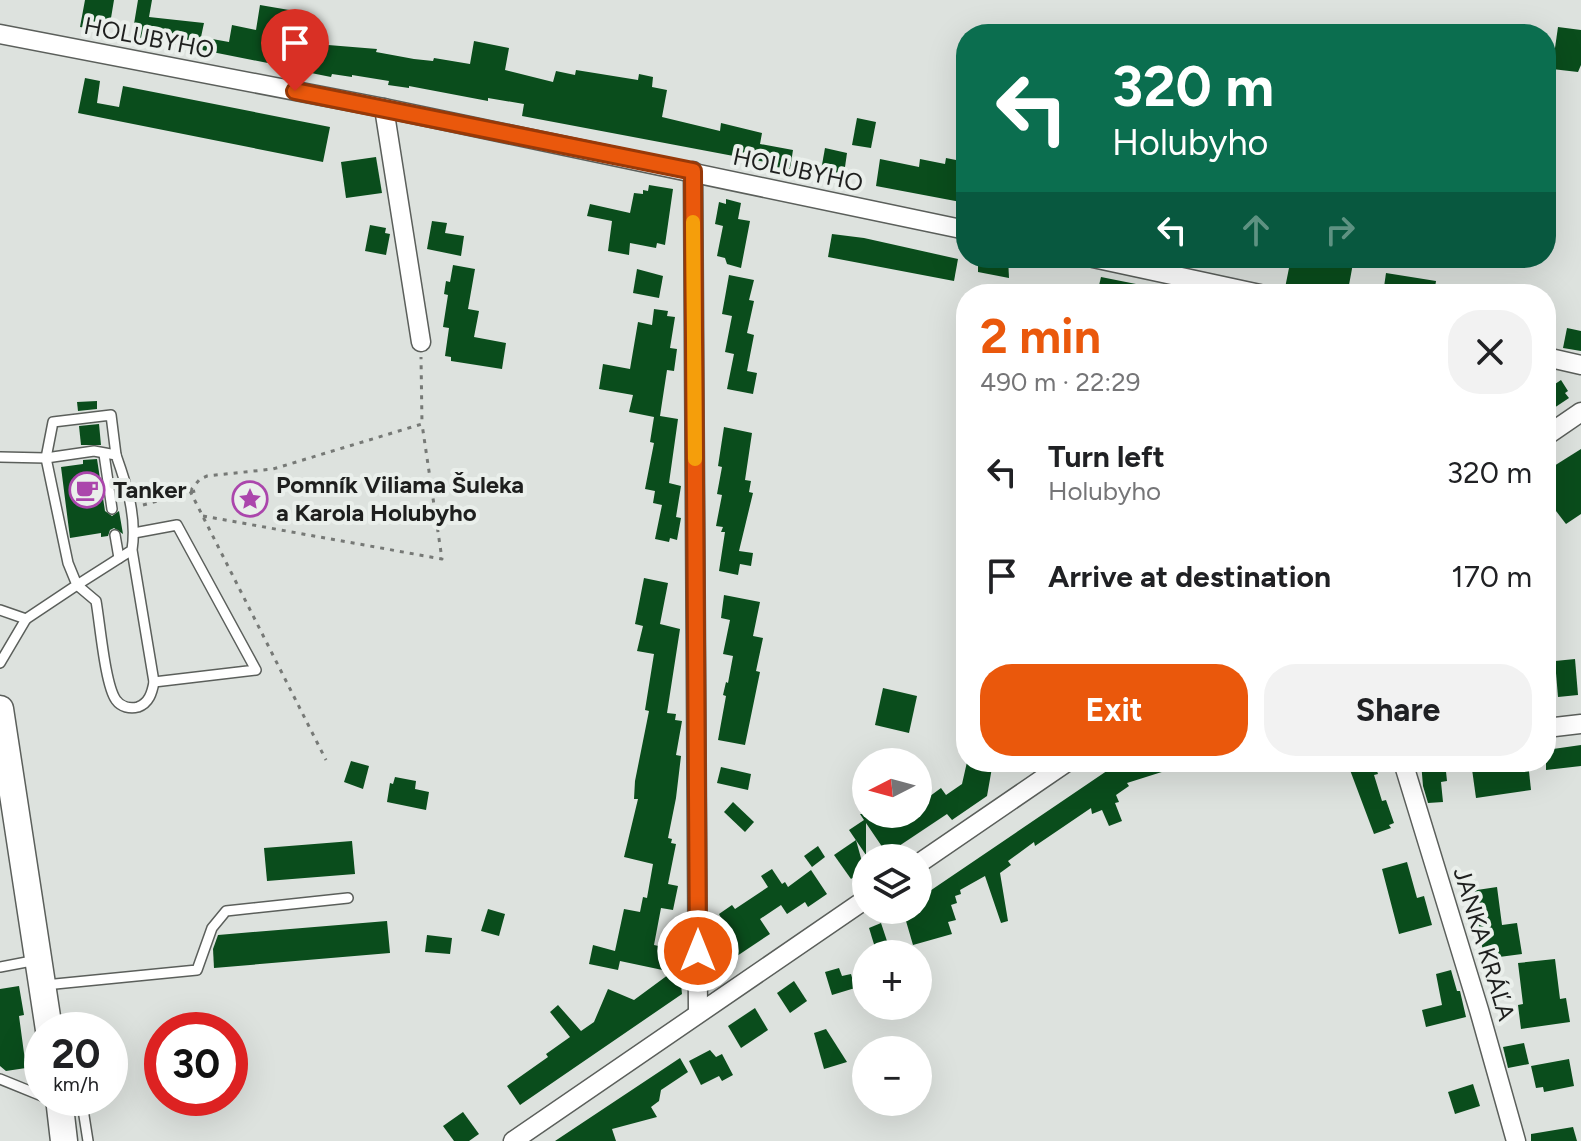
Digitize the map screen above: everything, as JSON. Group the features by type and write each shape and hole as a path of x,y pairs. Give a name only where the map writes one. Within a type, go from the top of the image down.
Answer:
{"main road":[{"path":"0,709 46,1012"},
{"path":"60,1116 64,1141"}],"street":[{"name":"HOLUBYHO","path":"0,34 384,108 956,228"},
{"path":"384,108 421,342"},
{"path":"693,171 698,1013"},
{"path":"1139,268 1214,284"},
{"path":"1556,359 1581,365"},
{"path":"1556,429 1581,412"},
{"path":"1556,727 1581,724"},
{"path":"932,854 1052,772"},
{"name":"JANKA KRÁĽA","path":"1406,772 1516,1141"},
{"path":"513,1141 852,908"}],"lane":[{"path":"111,415 116,455 131,507 132,550 154,682 151,696 142,706 128,708 117,702 111,689 96,601 77,585 68,563 46,458 53,422 111,415"},
{"path":"0,457 46,458 94,451 116,455"},
{"path":"104,454 112,509"},
{"path":"134,533 177,525 256,670 154,682"},
{"path":"115,535 119,558"},
{"path":"0,663 26,619 132,550"},
{"path":"0,610 26,619"},
{"path":"0,967 39,973 197,970 212,928 226,911 348,898"},
{"path":"0,1079 24,1087"},
{"path":"84,1116 88,1141"}],"path":[{"path":"203,516 442,559 422,424 421,342"},
{"path":"190,491 207,476 273,469 422,424"},
{"path":"131,507 199,490"},
{"path":"190,491 326,760"}],"building":[{"path":"85,0 114,0 110,24 95,22 94,29 80,27"},
{"path":"138,0 152,0 149,17 204,23 201,37 229,42 232,25 256,30 260,5 295,11 288,67 132,36"},
{"path":"1558,27 1581,30 1581,65 1578,72 1556,69"},
{"path":"474,41 509,48 505,70 553,82 556,71 575,75 576,70 638,80 639,74 653,77 652,87 667,90 662,117 720,131 721,123 762,133 760,144 793,150 790,169 522,116 524,104 388,85 389,81 352,75 332,74 331,77 311,73 316,44 377,49 376,52 414,59 433,61 434,58 470,64"},
{"path":"85,78 100,81 97,103 119,107 123,86 330,127 323,162 78,113"},
{"path":"857,118 876,122 871,148 852,145"},
{"path":"825,148 847,153 843,181 820,176"},
{"path":"376,157 382,193 346,198 341,162"},
{"path":"946,158 956,160 956,201 876,186 880,159 919,167 920,159 945,164"},
{"path":"649,185 673,189 665,245 657,243 656,248 630,243 629,255 608,251 612,221 587,216 590,204 630,213 634,193 643,194 643,190 648,191"},
{"path":"726,199 741,203 738,219 750,221 741,268 727,264 725,258 717,256 723,226 715,224 719,202 726,204"},
{"path":"432,221 447,223 445,233 464,236 461,256 427,249"},
{"path":"370,225 386,228 385,233 390,234 386,255 365,251"},
{"path":"832,234 956,259 956,268 954,281 828,257"},
{"path":"453,265 475,269 468,309 479,311 474,337 506,343 502,369 451,361 451,357 445,356 449,328 443,327 448,295 444,294"},
{"path":"978,268 1008,268 1009,278 978,272"},
{"path":"1289,268 1352,268 1349,284 1286,284"},
{"path":"637,269 663,276 659,298 633,293"},
{"path":"1386,273 1436,281 1436,284 1384,284"},
{"path":"729,275 754,280 749,300 754,301 747,333 754,335 747,371 757,373 753,394 727,389 734,354 725,352 732,316 722,314"},
{"path":"1101,277 1136,284 1099,284"},
{"path":"654,309 668,311 667,316 675,317 670,348 677,349 674,371 667,370 660,416 678,419 669,483 681,486 676,517 681,518 677,540 670,538 669,542 655,539 662,505 653,503 655,491 645,489 654,443 650,442 654,417 629,412 633,395 599,389 603,364 630,369 638,322 652,325"},
{"path":"1567,328 1581,331 1581,351 1563,348"},
{"path":"1561,380 1569,398 1556,407 1556,383"},
{"path":"97,401 97,409 78,411 77,402"},
{"path":"99,424 101,445 81,445 79,426"},
{"path":"724,427 752,433 745,480 751,481 749,492 753,493 739,551 753,553 751,566 740,564 738,575 719,571 725,532 721,532 723,527 716,526 722,495 717,494"},
{"path":"1581,449 1581,514 1566,524 1556,511 1556,465"},
{"path":"97,459 105,511 112,516 119,511 123,534 114,528 108,536 101,537 101,533 70,538 61,467"},
{"path":"644,578 668,583 660,624 680,629 667,713 676,714 675,720 682,721 676,755 681,756 676,798 668,838 676,844 668,884 678,886 673,910 661,908 654,945 681,951 674,966 677,973 674,982 681,984 682,994 520,1105 507,1086 570,1037 550,1012 558,1005 581,1031 594,1022 608,989 634,1000 672,972 620,961 618,970 589,964 593,945 615,951 624,909 640,912 643,897 647,898 653,864 624,857 638,799 634,799 635,781 649,711 645,710 654,654 637,651 643,626 635,624"},
{"path":"724,595 760,602 753,636 763,638 756,671 760,672 745,745 718,740 726,696 723,695 733,656 723,654 730,620 721,618"},
{"path":"1575,659 1578,695 1558,697 1556,661"},
{"path":"883,688 917,696 909,733 875,725"},
{"path":"1581,745 1581,766 1556,769 1556,749"},
{"path":"351,761 369,766 363,789 344,782"},
{"path":"721,767 751,774 748,790 717,783"},
{"path":"965,772 991,772 987,796 952,820 947,814 932,824 932,795 941,788 946,795 962,784"},
{"path":"1105,772 1162,772 1127,783 1129,786 1116,795 1119,802 1115,803 1122,821 1109,826 1102,810 1092,814 1091,808 1008,861 1011,865 1000,873 1008,921 1001,923 985,876 955,896 957,903 951,905 956,920 948,922 952,934 931,940 912,940 907,924 932,924 932,890"},
{"path":"1351,772 1377,772 1374,775 1382,801 1386,800 1394,823 1389,825 1391,828 1374,834"},
{"path":"1422,772 1446,772 1447,781 1441,782 1443,802 1428,803"},
{"path":"1472,772 1529,772 1531,790 1476,798"},
{"path":"395,777 416,781 415,789 429,792 426,810 387,802 390,783 393,784"},
{"path":"733,802 754,822 745,832 724,812"},
{"path":"866,828 866,844 859,844 849,830"},
{"path":"869,828 926,828 902,844 880,844"},
{"path":"856,840 857,844 852,844 851,879 834,855"},
{"path":"352,841 355,874 267,881 264,848"},
{"path":"818,846 825,857 812,867 804,856"},
{"path":"1407,862 1417,898 1424,896 1432,925 1399,934 1382,869"},
{"path":"772,869 782,884 785,882 788,887 811,870 827,894 808,907 805,902 787,914 781,905 760,919 770,934 725,964 718,955 713,958 709,926 732,905 735,909 768,887 761,876"},
{"path":"1476,880 1477,890 1497,887 1502,925 1517,923 1522,954 1484,959 1475,901 1462,903 1459,883"},
{"path":"488,909 505,914 499,936 481,931"},
{"path":"387,921 390,953 214,968 213,949 218,935"},
{"path":"881,924 886,940 873,940 869,928"},
{"path":"427,935 452,938 450,954 425,952"},
{"path":"1555,959 1560,999 1566,998 1570,1022 1521,1029 1518,1005 1523,1004 1518,963"},
{"path":"839,968 842,976 851,974 852,989 832,995 825,972"},
{"path":"1451,970 1466,1017 1426,1027 1422,1010 1442,1005 1436,974"},
{"path":"794,981 807,1001 790,1013 777,993"},
{"path":"19,986 24,1015 19,1016 24,1068 6,1071 0,1066 0,989"},
{"path":"755,1008 768,1030 741,1048 728,1026"},
{"path":"826,1029 847,1062 824,1069 814,1033"},
{"path":"1524,1043 1529,1064 1508,1068 1503,1047"},
{"path":"710,1050 716,1057 722,1054 733,1075 722,1081 719,1076 701,1085 689,1061"},
{"path":"680,1058 688,1072 661,1090 659,1101 651,1107 657,1117 612,1129 616,1141 555,1141"},
{"path":"1569,1059 1574,1086 1544,1092 1543,1087 1536,1088 1531,1066"},
{"path":"1473,1084 1480,1106 1455,1114 1448,1092"},
{"path":"463,1112 479,1134 469,1141 454,1141 443,1126"},
{"path":"1573,1127 1577,1141 1531,1141 1531,1134"}],"slow traffic":[{"path":"693,222 695,459"}],"place":[{"name":"Tanker","path":"87,490"},
{"name":"Pomník Viliama Šuleka a Karola Holubyho","path":"250,499"}],"route":[{"path":"295,91 693,171 698,951"}]}
